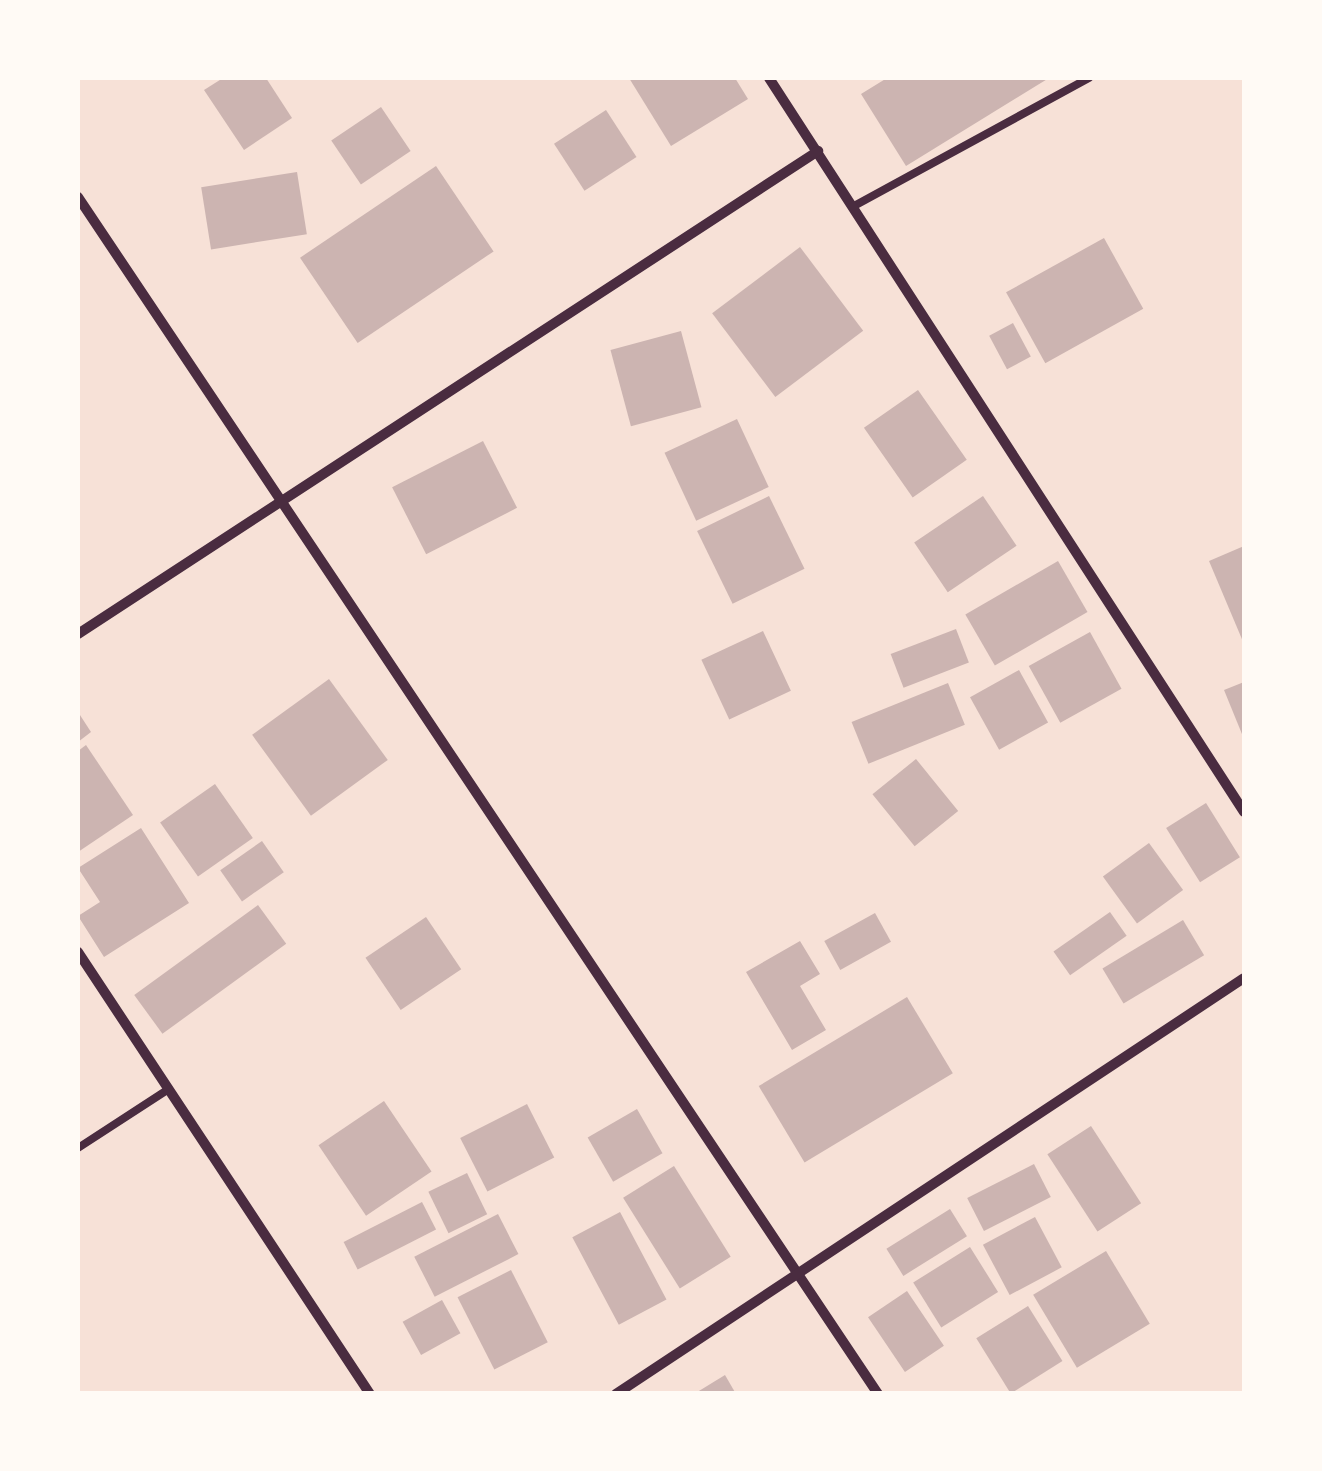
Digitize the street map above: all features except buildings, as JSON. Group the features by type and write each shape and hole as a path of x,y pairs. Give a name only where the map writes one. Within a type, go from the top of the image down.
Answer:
{"street":[{"path":"770,78 1244,812"},
{"path":"78,634 818,151"},
{"path":"78,197 878,1394"},
{"path":"78,952 370,1394"},
{"path":"616,1394 1244,978"}],"lane":[{"path":"854,206 1089,78"},
{"path":"78,1148 169,1089"}]}
